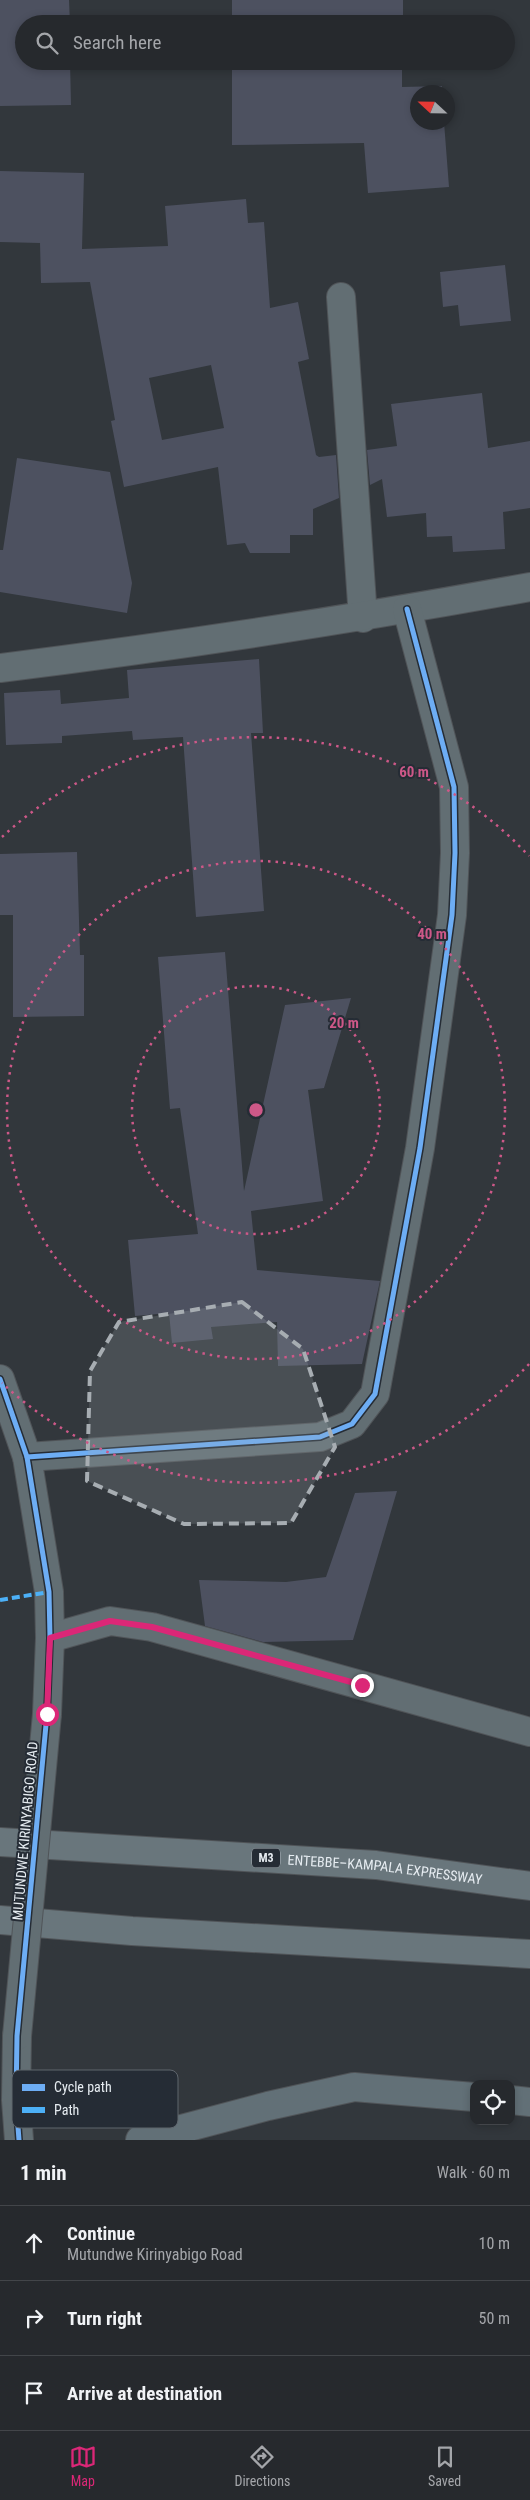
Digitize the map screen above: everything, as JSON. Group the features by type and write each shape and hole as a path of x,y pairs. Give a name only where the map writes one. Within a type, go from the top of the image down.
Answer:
{"highway":[{"name":"ENTEBBE–KAMPALA EXPRESSWAY","path":"0,1842 376,1865 530,1886"},
{"path":"0,1920 132,1931 530,1954"}],"street":[{"path":"341,297 363,618"},
{"path":"0,668 140,651 363,618 530,587"},
{"path":"27,1457 320,1437 352,1424 375,1394 420,1148 452,915 455,852 454,787 407,609"},
{"name":"MUTUNDWE KIRINYABIGO ROAD","path":"0,1379 27,1457 49,1592 50,1638 47,1714 17,2036 16,2070"},
{"path":"50,1638 110,1621 152,1627 530,1732"},
{"path":"140,2140 268,2106 354,2087 470,2097"},
{"path":"515,2100 530,2102"}],"highlighted area":[{"path":"242,1302 303,1349 335,1447 291,1523 184,1524 87,1481 90,1371 119,1322"}],"building":[{"path":"0,0 69,0 70,15 15,15 15,70 70,70 71,105 0,106"},
{"path":"232,0 403,0 403,15 232,15"},
{"path":"232,70 402,70 402,87 410,87 410,130 445,130 449,187 368,193 364,143 232,145"},
{"path":"0,171 84,173 82,249 168,246 165,206 246,199 248,223 264,222 270,308 298,302 309,359 298,362 316,455 319,457 336,455 339,498 313,509 313,535 290,535 290,553 250,553 245,543 227,545 218,467 124,487 111,421 115,420 90,282 41,283 40,243 0,242","holes":["211,365 224,428 162,440 149,378"]},
{"path":"505,265 511,321 460,326 458,305 443,307 440,272"},
{"path":"482,393 488,448 530,441 530,508 503,512 505,549 453,552 452,536 427,537 426,513 387,517 382,479 370,485 367,450 397,446 391,404"},
{"path":"17,458 110,472 132,583 127,613 0,592 0,550 3,550"},
{"path":"259,659 263,733 251,733 264,911 196,917 183,737 133,740 132,731 62,736 62,743 6,745 4,693 60,690 61,704 129,698 127,670"},
{"path":"77,852 80,955 84,955 84,1016 13,1017 13,915 0,915 0,854"},
{"path":"225,952 244,1191 285,1005 351,998 324,1088 308,1090 323,1201 251,1211 257,1270 380,1281 362,1364 278,1366 277,1322 211,1327 213,1339 172,1343 169,1313 135,1316 128,1240 198,1234 180,1108 170,1109 158,957"},
{"path":"397,1491 353,1640 263,1642 205,1626 199,1580 286,1582 326,1577 355,1493"}],"marked path":[{"path":"0,1600 49,1592"}],"cycle path":[{"path":"27,1457 320,1437 352,1424 375,1394 420,1148 452,915 455,853 454,787 407,609"},
{"path":"0,1379 27,1457 49,1592 50,1638 47,1714 17,2036 16,2070"},
{"path":"18,2128 19,2140"}],"route":[{"path":"47,1714 50,1638 110,1621 152,1627 362,1685"}]}
